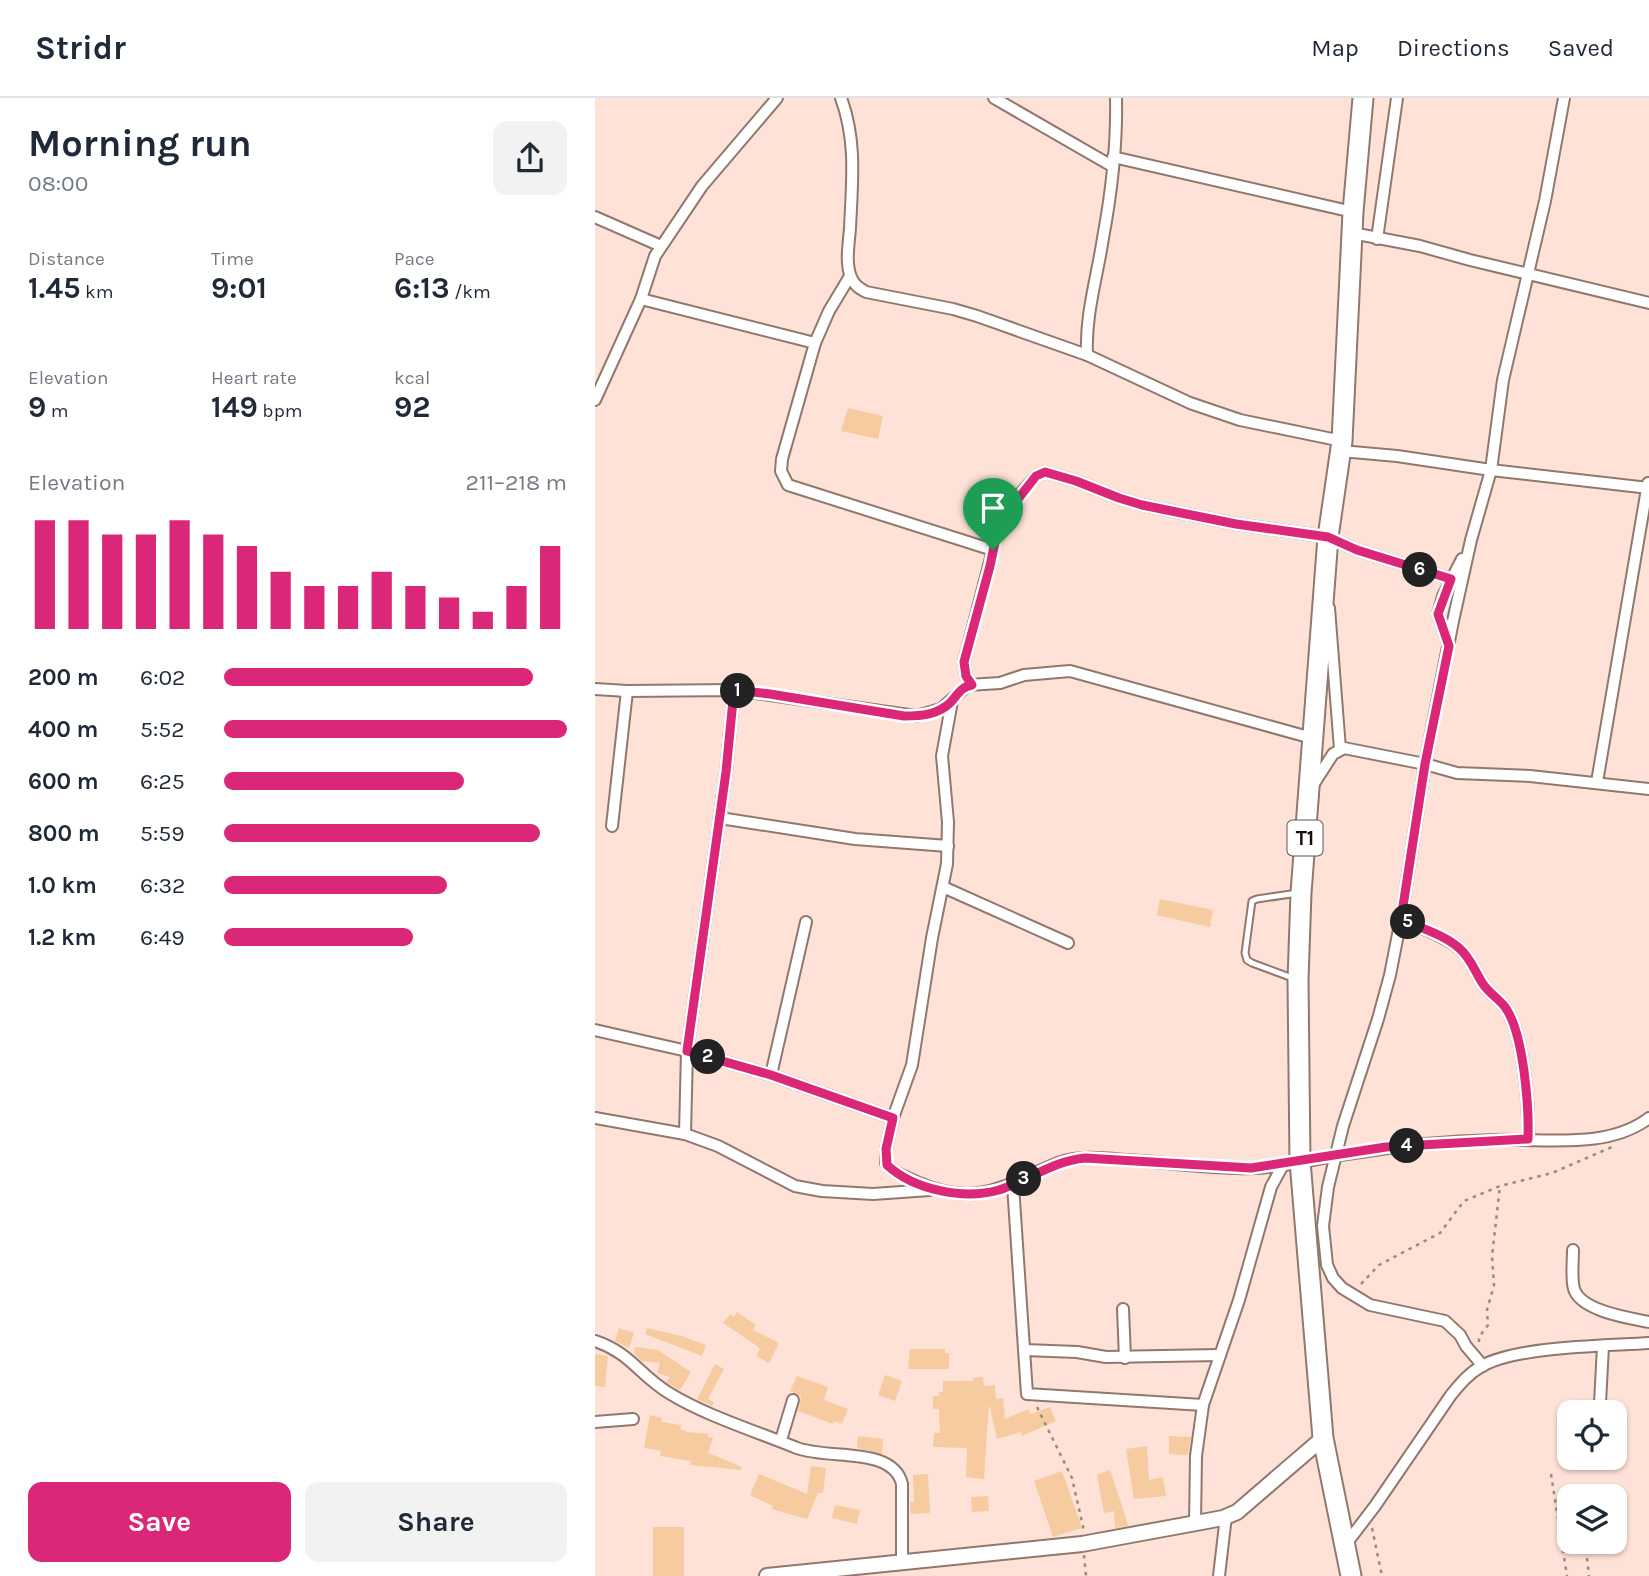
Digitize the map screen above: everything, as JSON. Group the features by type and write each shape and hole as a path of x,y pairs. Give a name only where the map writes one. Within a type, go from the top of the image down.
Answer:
{"highway":[{"name":"T1","path":"1351,1576 1323,1438 1291,1163 1301,892 1328,537 1341,446 1353,212 1363,98"}],"street":[{"path":"595,400 641,299 661,246 702,186 777,98"},
{"path":"841,98 853,146 850,276 857,287 866,292 954,309 1087,355 1179,398 1226,416 1341,446 1491,470 1648,485 1597,782"},
{"path":"994,98 1112,162 1353,212"},
{"path":"1087,355 1090,302 1104,237 1116,125 1116,98"},
{"path":"1377,239 1397,98"},
{"path":"1485,1365 1445,1321 1370,1305 1352,1295 1333,1279 1325,1255 1323,1226 1325,1203 1336,1155 1378,1019 1401,919 1425,764 1471,540 1491,470 1503,380 1545,201 1564,98"},
{"path":"595,217 661,246"},
{"path":"1352,233 1420,246 1649,303"},
{"path":"850,276 829,311 815,343 782,459 782,471 788,485 993,550"},
{"path":"641,299 815,343"},
{"path":"972,685 966,676 964,662 996,531 1003,514 1036,476 1045,472 1142,505 1236,524 1328,537 1357,550 1451,579"},
{"path":"1449,646 1438,614 1451,579 1471,540"},
{"path":"1310,790 1340,748 1331,615 1324,582"},
{"path":"595,689 734,690 904,716 930,714 941,709 952,701 961,689 972,685 1000,683 1024,675 1070,671 1312,738"},
{"path":"685,1134 687,1051 720,818 734,690"},
{"path":"611,826 627,691"},
{"path":"936,1189 906,1178 887,1165 886,1149 893,1118 912,1065 943,887 949,846 943,756 952,701"},
{"path":"1340,748 1425,764 1457,774 1530,776 1649,789"},
{"path":"720,818 855,839 949,846"},
{"path":"943,887 1068,943"},
{"path":"1401,919 1458,947 1472,964 1482,983 1505,1006 1518,1041 1527,1099 1528,1139"},
{"path":"771,1075 806,922"},
{"path":"595,1030 687,1051 771,1075 893,1118"},
{"path":"595,1118 685,1134 718,1146 795,1186 823,1191 873,1194 936,1189 973,1193 998,1190 1061,1162 1085,1158 1238,1168 1291,1163 1386,1147 1528,1139 1588,1139 1626,1132 1649,1118"},
{"path":"1195,1524 1196,1455 1203,1405 1240,1300 1272,1187 1291,1163"},
{"path":"1013,1185 1026,1393 1203,1405"},
{"path":"1573,1250 1574,1289 1581,1302 1649,1322"},
{"path":"1123,1309 1125,1358"},
{"path":"595,1341 619,1351 666,1391 685,1403 814,1454 877,1459 893,1466 902,1484 902,1563"},
{"path":"1346,1544 1451,1395 1465,1379 1485,1365 1537,1352 1649,1343"},
{"path":"1600,1400 1603,1346"},
{"path":"1025,1350 1077,1352 1125,1358 1220,1355"},
{"path":"781,1440 793,1400"},
{"path":"595,1422 633,1419"},
{"path":"767,1576 868,1571 902,1563 1082,1544 1195,1524 1237,1512 1323,1438"},
{"path":"1219,1576 1226,1516"}],"lane":[{"path":"1298,980 1252,963 1247,960 1245,953 1252,901 1301,892"}],"path":[{"path":"1352,1295 1379,1265 1440,1233 1464,1201 1500,1186 1552,1173 1615,1146"},
{"path":"1485,1365 1479,1337 1489,1325 1488,1303 1494,1285 1492,1256 1500,1186"},
{"path":"1032,1395 1072,1478 1084,1530 1082,1544 1086,1576"},
{"path":"1551,1474 1567,1576"},
{"path":"1369,1515 1382,1576"},
{"path":"1587,1558 1589,1576"}],"building":[{"path":"848,408 883,416 878,439 841,431"},
{"path":"1160,899 1213,910 1210,927 1157,915"},
{"path":"737,1312 756,1325 753,1330 779,1343 769,1363 756,1356 760,1349 757,1346 723,1323 730,1314 734,1317"},
{"path":"619,1328 634,1333 629,1348 615,1341"},
{"path":"647,1328 706,1345 702,1356 645,1334"},
{"path":"635,1347 658,1350 691,1372 680,1390 666,1382 670,1377 657,1373 660,1363 642,1361 634,1354"},
{"path":"910,1349 945,1349 945,1353 949,1353 949,1369 908,1369"},
{"path":"595,1354 608,1356 605,1387 595,1386"},
{"path":"715,1364 724,1369 708,1399 714,1402 712,1406 697,1399"},
{"path":"885,1375 902,1381 895,1401 878,1395"},
{"path":"797,1376 828,1387 824,1400 848,1409 842,1424 834,1421 833,1424 798,1411 801,1396 790,1391"},
{"path":"983,1377 984,1386 995,1385 996,1399 1003,1398 1005,1419 1028,1409 1031,1414 1050,1407 1056,1421 1022,1436 1021,1432 997,1439 989,1404 984,1479 966,1477 967,1448 933,1447 934,1433 940,1433 939,1409 933,1409 933,1396 939,1396 939,1392 943,1392 943,1381 973,1381 973,1378"},
{"path":"650,1415 662,1418 661,1422 681,1425 680,1429 687,1432 708,1434 708,1437 713,1438 708,1453 742,1467 741,1470 690,1465 691,1461 660,1456 661,1451 644,1448"},
{"path":"858,1436 883,1439 882,1454 857,1448"},
{"path":"1169,1436 1191,1437 1188,1455 1169,1454"},
{"path":"1147,1446 1149,1480 1163,1477 1166,1496 1134,1499 1126,1449"},
{"path":"811,1466 826,1468 823,1493 818,1493 807,1519 772,1509 773,1506 750,1495 759,1474 807,1494"},
{"path":"1110,1470 1128,1526 1115,1528 1114,1511 1104,1513 1097,1475"},
{"path":"1062,1471 1082,1528 1053,1537 1034,1481"},
{"path":"928,1474 930,1513 911,1514 910,1502 914,1502 913,1475"},
{"path":"988,1496 989,1511 972,1512 971,1497"},
{"path":"835,1505 860,1510 857,1524 832,1518"},
{"path":"653,1527 684,1527 684,1576 653,1576"}],"route":[{"path":"1045,472 1142,505 1236,524 1328,537 1357,550 1451,579 1438,614 1449,646 1425,764 1401,919 1458,947 1472,964 1482,983 1505,1006 1518,1041 1529,1117 1528,1139 1386,1147 1251,1168 1085,1158 1061,1162 998,1190 947,1192 906,1178 887,1165 886,1149 893,1118 771,1075 687,1051 726,772 734,690 904,716 924,715 941,709 952,701 961,689 972,685 966,676 964,662 993,550 996,531 1003,514 1036,476 1045,472"}]}
